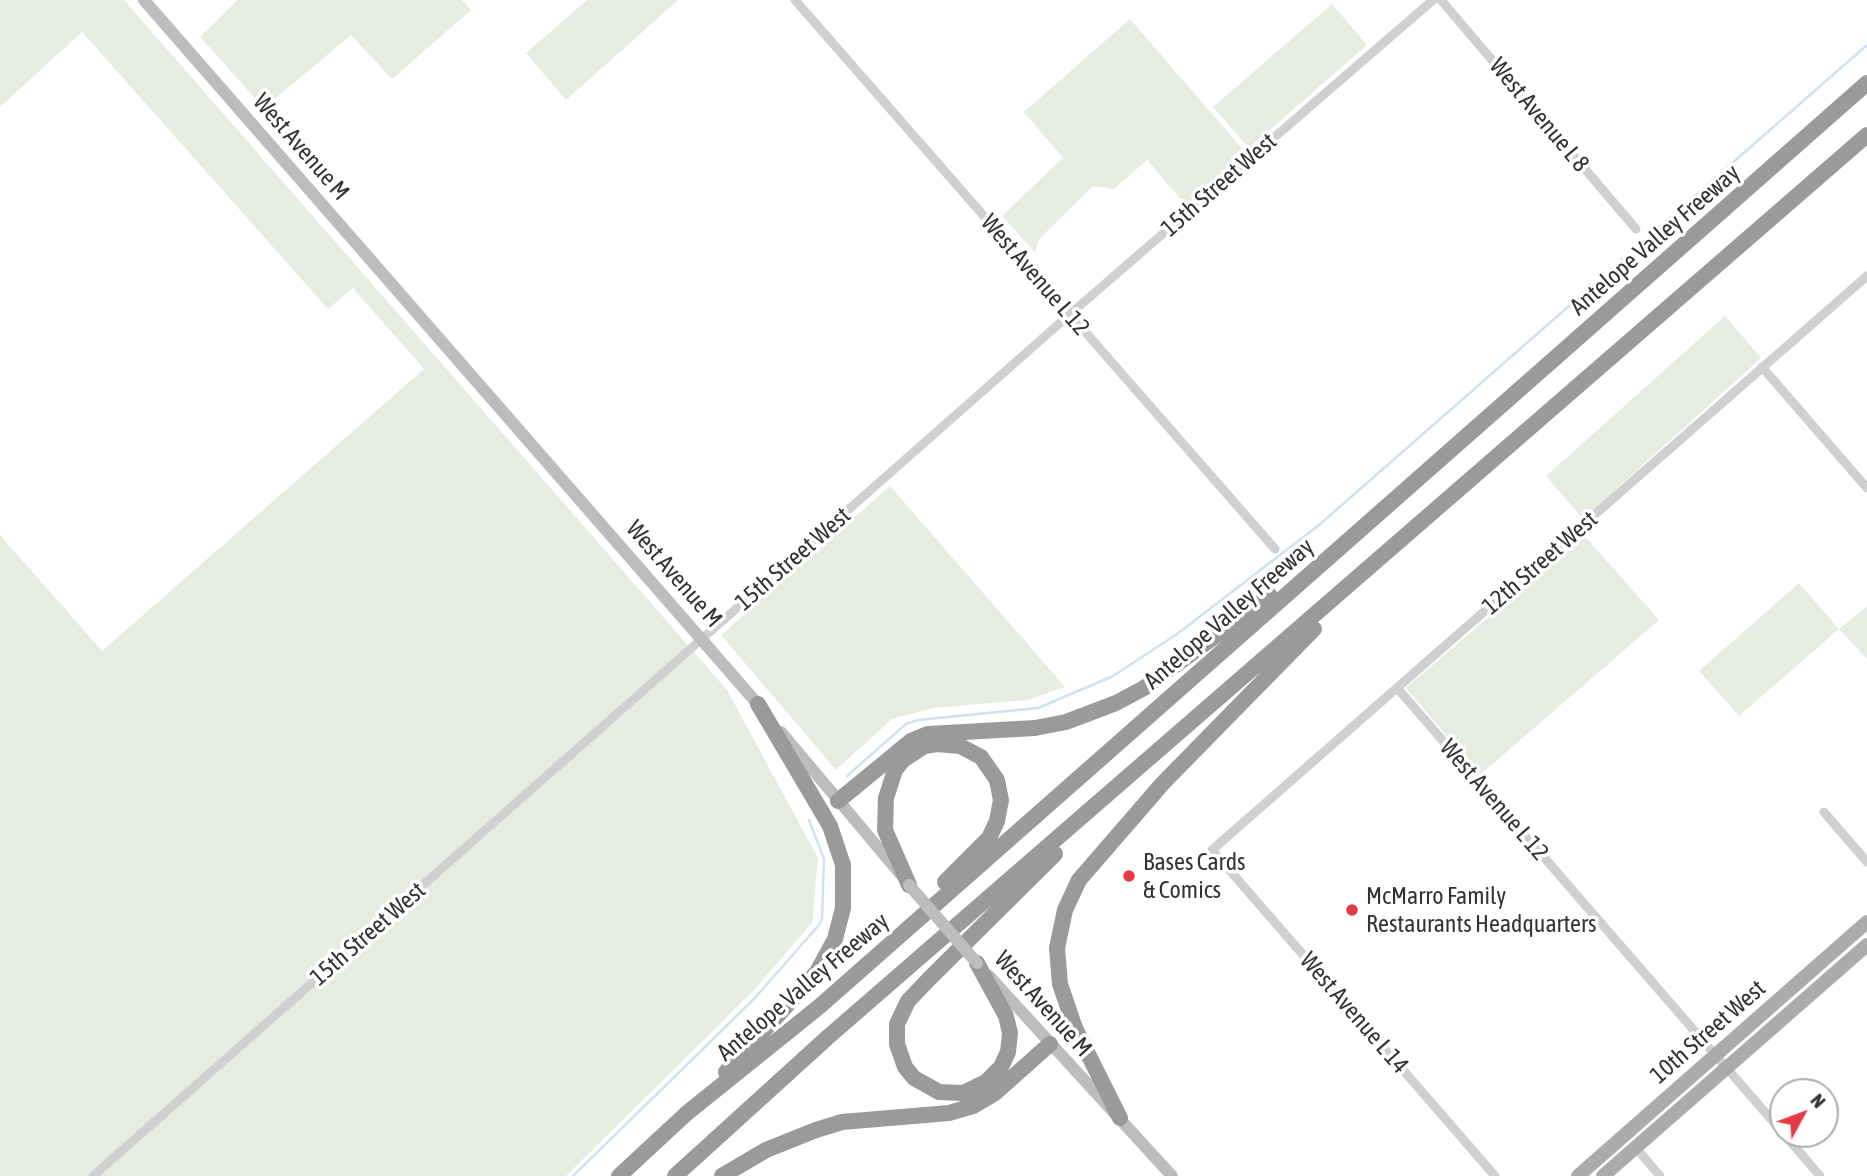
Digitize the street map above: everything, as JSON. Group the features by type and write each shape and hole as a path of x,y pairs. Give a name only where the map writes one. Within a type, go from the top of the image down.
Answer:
{"highway":[{"name":"Antelope Valley Freeway","path":"619,1176 687,1113 820,1006 1867,83"},
{"path":"675,1176 828,1037 1867,135"},
{"path":"1120,1118 1075,1028 1060,984 1057,948 1070,896 1093,863 1163,782 1384,555"},
{"path":"838,801 911,741 928,734 1035,728 1090,715 1116,703 1144,688 1277,591 1306,577"},
{"path":"687,1113 817,972 835,939 844,908 843,865 830,826 758,704"},
{"path":"820,1006 982,846 994,829 1000,810 997,780 981,757 960,746 937,744 912,752 895,770 889,784 885,830 909,886"},
{"path":"977,963 1006,1016 1010,1033 1008,1052 1001,1067 986,1082 963,1093 939,1092 914,1078 901,1056 897,1044 897,1024 908,1001 1145,764"},
{"path":"722,1176 766,1150 842,1122 950,1113 973,1106 995,1093 1050,1044"}],"main road":[{"name":"West Avenue M","path":"144,0 703,639 909,886 1172,1176"},
{"name":"10th Street West","path":"1578,1176 1867,922"},
{"name":"10th Street West","path":"1604,1176 1867,945"}],"street":[{"name":"West Avenue L 12","path":"795,0 1275,549"},
{"name":"15th Street West","path":"93,1176 1069,315 1433,0"},
{"name":"West Avenue L 8","path":"1441,0 1636,229"},
{"name":"12th Street West","path":"1212,850 1867,276"},
{"path":"1762,367 1867,488"},
{"name":"West Avenue L 12","path":"1398,689 1769,1118"},
{"path":"1824,812 1867,862"},
{"name":"West Avenue L 14","path":"1212,850 1495,1176"},
{"path":"1636,1148 1660,1176"},
{"name":"West Avenue L 12","path":"1795,1148 1820,1176"}],"shaded area":[{"path":"0,0 124,0 727,690 818,858 812,923 752,992 566,1176 0,1176 0,535 102,651 424,369 353,288 328,309 82,32 0,107"},
{"path":"237,0 462,0 471,10 392,79 351,35 264,108 200,37"},
{"path":"587,0 678,0 566,100 526,53"},
{"path":"1332,4 1367,45 1249,148 1213,107"},
{"path":"1130,19 1245,152 1186,205 1147,160 1114,189 1093,186 1040,238 1035,252 1002,216 1063,158 1024,112"},
{"path":"1725,316 1761,358 1583,519 1546,476"},
{"path":"890,486 1065,687 1027,700 933,708 892,719 836,770 721,635"},
{"path":"1584,535 1659,620 1480,775 1406,688"},
{"path":"1799,583 1839,629 1739,716 1699,671"},
{"path":"1867,606 1867,659 1839,629"}],"waterway":[{"path":"847,776 906,724 918,720 1038,708 1113,676 1177,634 1319,525 1867,45"},
{"path":"573,1176 753,1000 819,925 822,919 824,859 809,820"}],"place":[{"name":"Bases Cards & Comics","path":"1129,876"},
{"name":"McMarro Family Restaurants Headquarters","path":"1352,910"}]}
